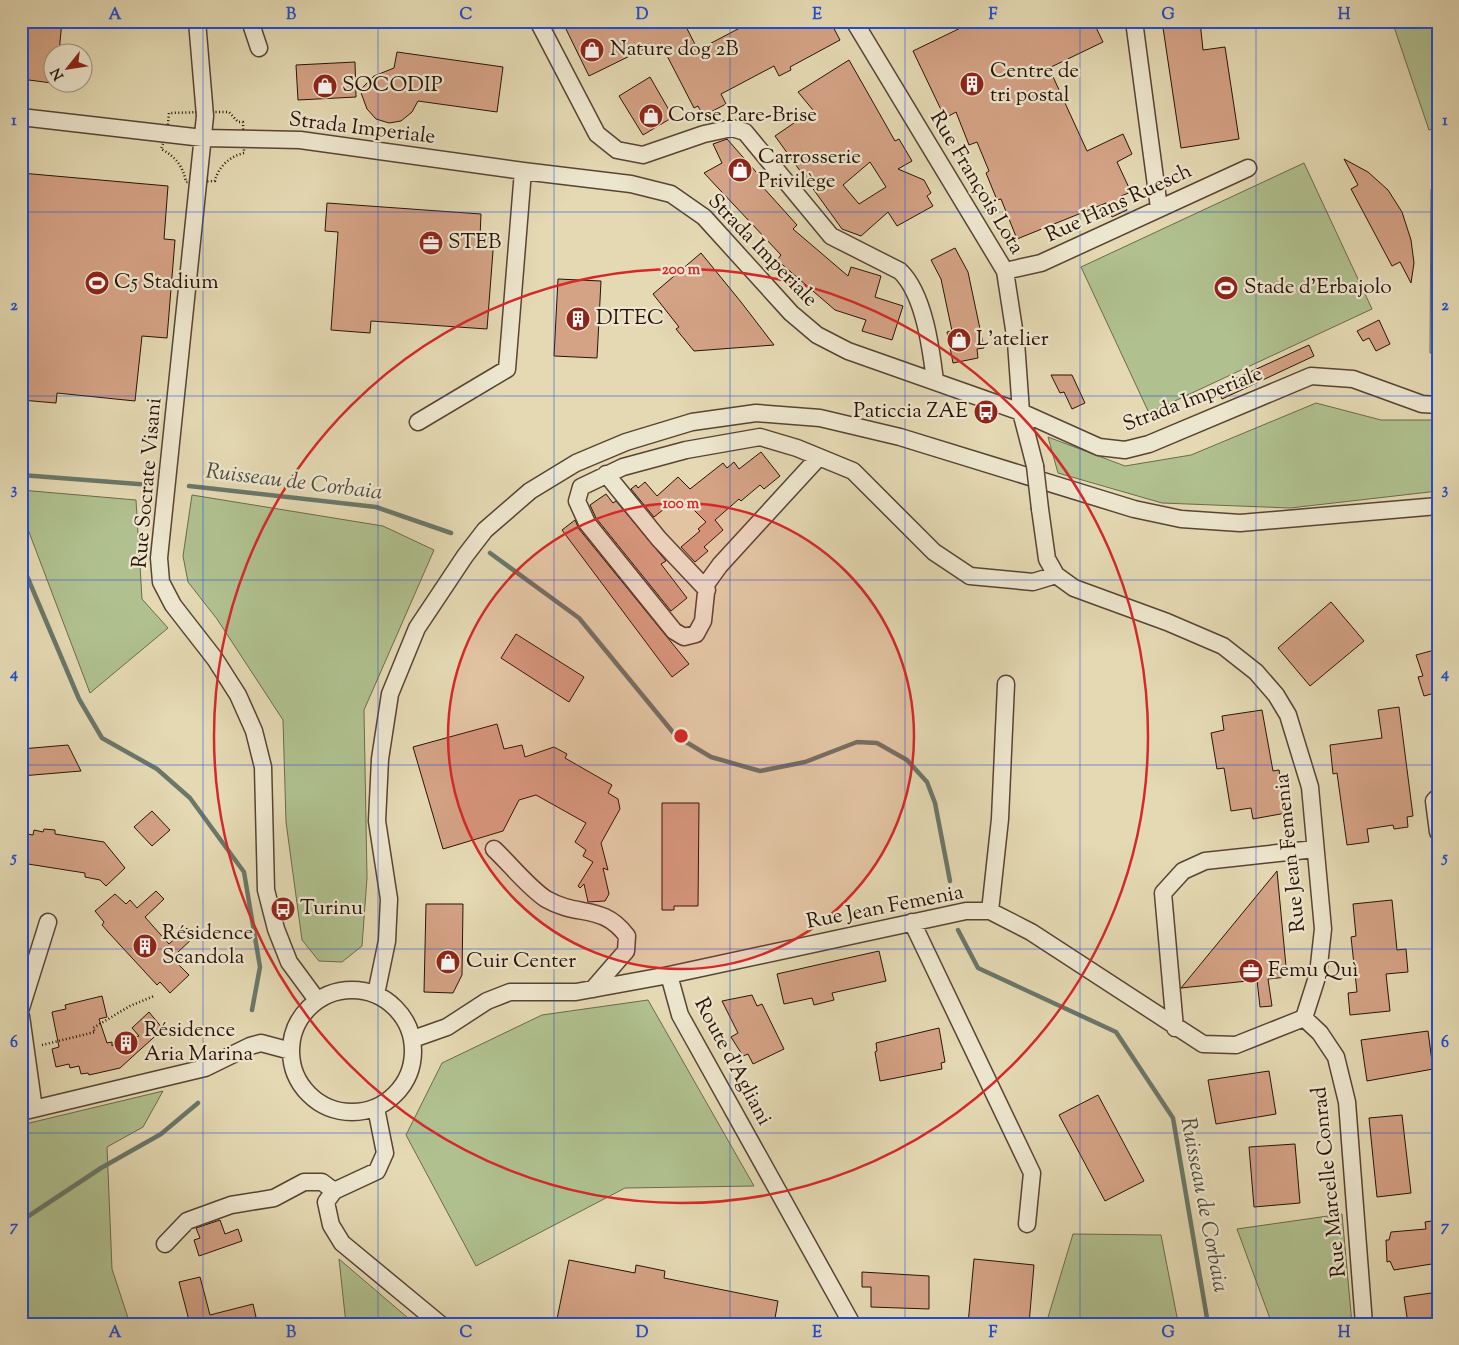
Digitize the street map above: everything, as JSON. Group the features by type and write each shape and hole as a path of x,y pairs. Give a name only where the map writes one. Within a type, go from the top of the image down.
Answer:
{"street":[{"name":"Rue Socrate Visani","path":"197,21 205,112 159,558 161,582 173,605 220,666 238,695 254,730 263,767 266,890 276,929 289,962 317,1000"},
{"path":"250,21 259,48"},
{"path":"538,21 597,134 617,150 643,155 704,134 732,128 745,132 831,236 900,271 909,280 926,325 935,381"},
{"name":"Rue François Lota","path":"854,21 1005,271 1016,342 1022,412"},
{"path":"1134,21 1159,208"},
{"name":"Strada Imperiale","path":"21,116 203,138 300,140 632,184 671,194 704,217 791,314 817,335 848,352 1022,412 1099,447 1125,450 1149,444 1311,376 1354,379 1422,404 1438,405"},
{"name":"Rue Hans Ruesch","path":"1005,271 1041,263 1248,168"},
{"path":"418,422 507,369 523,171"},
{"path":"819,457 720,565 707,584 702,621 696,634 684,637 674,631 587,523 577,501 581,487 623,467 686,450 760,437 819,457 853,471 934,552 970,576 1033,582 1056,575 1047,559 1035,466 1022,412"},
{"path":"376,994 387,941 389,899 377,820 380,759 390,694 417,628 465,556 485,530 530,491 576,463 626,442 692,422 756,413 820,418 900,437 1070,491 1134,509 1181,519 1240,523 1438,506"},
{"path":"606,474 658,539 706,590"},
{"name":"Rue Jean Femenia","path":"669,975 966,911 990,911 1031,932 1175,1028 1203,1044 1236,1045 1304,1018 1318,974 1322,929 1310,787 1295,735 1276,695 1256,672 1223,646 1167,622 1074,588 1056,575"},
{"path":"990,911 1000,819 1006,684"},
{"path":"1438,798 1434,801 1438,832"},
{"path":"494,848 544,897 565,909 597,912 617,922 627,936 626,951 593,989"},
{"path":"1175,1028 1163,893 1183,871 1205,861 1315,849"},
{"path":"21,1008 48,922"},
{"path":"912,922 1032,1173 1027,1224"},
{"path":"413,1039 447,1027 487,1000 510,992 576,992 669,975"},
{"name":"Route d'Agliani","path":"669,975 680,1016 852,1324"},
{"path":"356,989 376,994 393,1004 402,1015 413,1039 414,1060 407,1080 394,1097 376,1108 357,1113 337,1111 318,1103 304,1089 294,1071 290,1051 294,1032 303,1014 317,1000 335,992 356,989"},
{"path":"21,1016 26,1049 28,1111 205,1068 250,1046 261,1043 290,1051"},
{"name":"Rue Marcelle Conrad","path":"1304,1018 1320,1034 1336,1057 1347,1102 1364,1324"},
{"path":"376,1108 385,1153 377,1171 334,1192 326,1202 331,1226 342,1243 440,1324"},
{"path":"165,1244 187,1221 231,1205 274,1198 304,1182 322,1182 334,1192"}],"path":[{"path":"26,1049 94,1032 93,1028 130,1006 154,996"}],"green space":[{"path":"1392,21 1438,21 1438,127 1429,130"},
{"name":"Stade d'Erbajolo","path":"1304,163 1372,309 1149,413 1081,267"},
{"path":"1431,189 1438,189 1438,353 1430,353"},
{"path":"1316,403 1381,420 1438,420 1438,491 1290,508 1162,503 1058,473 1048,437 1125,466 1191,455"},
{"path":"21,490 136,500 142,599 168,628 90,693 21,511"},
{"path":"192,495 383,526 434,550 364,710 367,878 362,946 342,962 319,961 302,940 286,822 283,720 217,619 188,582 183,556"},
{"path":"648,1000 754,1186 625,1188 476,1266 406,1135 442,1063 542,1015"},
{"path":"163,1091 143,1127 107,1147 112,1269 130,1324 21,1324 21,1125"},
{"path":"1342,1214 1352,1324 1272,1324 1237,1229"},
{"path":"1073,1234 1161,1235 1177,1317 1155,1324 1046,1324"},
{"path":"339,1259 415,1324 346,1324"}],"building":[{"path":"21,21 62,21 60,42 42,42 42,82 21,79"},
{"path":"577,21 683,21 698,50 753,21 830,21 840,40 790,67 791,70 779,76 774,66 721,94 726,104 703,116 698,106 694,108 661,44 648,51 646,48 589,76 565,27"},
{"path":"975,21 1093,21 1103,42 1049,68 1087,151 1123,134 1132,154 1117,162 1131,192 1121,196 1127,210 1112,217 1106,203 1017,239 1001,199 997,200 986,173 989,171 977,142 969,145 956,112 945,118 913,51"},
{"path":"1162,21 1200,21 1203,50 1225,47 1239,139 1181,148"},
{"path":"397,52 503,67 497,112 418,101 412,112 401,121 389,123 376,119 367,109 360,90 374,76 394,68"},
{"path":"849,60 895,141 899,139 912,161 898,169 924,180 931,193 927,196 933,206 897,226 888,212 861,236 842,229 775,136 813,110 798,92","holes":["870,162 886,187 859,204 843,185"]},
{"path":"355,62 356,97 298,100 296,65"},
{"path":"650,77 673,117 643,135 619,96"},
{"path":"727,139 764,181 761,185 797,225 793,229 848,276 851,267 881,276 875,297 903,306 892,340 862,331 866,320 835,310 777,260 781,255 704,173 722,163 713,144"},
{"path":"1344,159 1368,172 1388,190 1402,212 1411,240 1414,263 1411,283 1400,262 1392,266 1351,189 1358,185"},
{"name":"C5 Stadium","path":"21,173 168,186 164,239 175,240 167,338 142,336 135,401 57,393 56,403 21,400"},
{"path":"327,203 481,214 480,237 494,238 487,329 371,321 370,333 331,330 338,232 325,231"},
{"path":"955,248 968,272 984,348 977,349 978,358 953,363 947,332 952,331 941,279 931,260"},
{"path":"701,253 774,345 694,351 676,329 679,327 653,294"},
{"name":"DITEC","path":"558,279 601,281 597,358 554,356"},
{"path":"1379,320 1390,344 1376,351 1369,338 1363,341 1357,331"},
{"path":"1309,345 1314,356 1222,399 1217,387"},
{"path":"1051,375 1072,375 1085,403 1072,409 1064,392 1060,393"},
{"path":"761,452 780,476 764,489 760,485 741,501 739,499 715,520 723,530 704,547 708,551 695,562 681,547 700,531 698,529 706,522 687,503 681,509 674,501 654,517 631,489 636,485 638,488 645,482 657,496 678,477 690,489 723,463 727,468 734,462 739,469"},
{"path":"606,494 613,503 616,501 666,561 661,564 687,598 671,611 596,518 590,505"},
{"path":"575,520 579,529 689,664 672,677 562,530"},
{"path":"1331,602 1364,641 1310,686 1278,648"},
{"path":"516,634 584,677 569,702 501,658"},
{"path":"1438,649 1438,692 1424,696 1418,677 1423,676 1416,655"},
{"path":"1399,707 1413,816 1407,817 1408,827 1394,829 1393,825 1367,829 1369,842 1347,845 1337,773 1333,774 1330,745 1382,738 1378,710"},
{"path":"1262,710 1273,771 1279,770 1286,813 1253,819 1251,808 1231,811 1224,768 1217,769 1211,733 1224,730 1222,716"},
{"path":"497,724 504,749 522,745 525,757 554,747 567,754 565,758 612,785 608,793 618,799 620,809 601,843 608,870 603,868 609,894 605,901 588,902 584,884 580,888 578,886 593,862 583,856 586,850 575,842 586,823 536,795 519,800 503,831 443,849 413,747"},
{"path":"68,745 81,771 21,776 21,749"},
{"path":"662,803 699,803 698,906 674,906 674,910 662,910"},
{"path":"152,811 170,830 152,846 134,827"},
{"path":"44,829 55,830 55,834 104,842 125,868 106,886 100,880 85,877 85,873 28,864 28,861 21,860 21,833 33,835 34,830 43,832"},
{"path":"1277,871 1287,977 1268,979 1272,1006 1260,1007 1257,980 1181,988"},
{"name":"Résidence Scandola","path":"156,891 164,899 145,917 169,944 187,928 195,936 177,953 184,961 179,965 189,975 170,993 160,982 157,985 109,933 102,925 104,922 95,911 115,894 126,904 130,900 137,908"},
{"path":"1392,900 1397,950 1406,949 1408,972 1386,974 1390,1011 1350,1015 1348,993 1357,992 1351,937 1356,936 1353,904"},
{"path":"426,904 463,904 462,975 453,993 424,992"},
{"path":"879,951 886,981 832,993 834,1000 814,1005 812,998 784,1004 777,974"},
{"path":"752,995 757,1006 762,1004 784,1049 753,1064 748,1054 743,1056 731,1037 738,1033 722,1001"},
{"path":"102,996 107,1017 99,1019 107,1043 112,1042 112,1046 118,1041 139,1036 132,1028 149,1012 163,1029 120,1068 89,1075 88,1073 81,1074 79,1066 70,1068 69,1064 56,1067 52,1049 59,1047 52,1012 66,1009 65,1005"},
{"path":"939,1028 945,1062 941,1063 942,1069 880,1081 875,1052 877,1051 876,1043"},
{"path":"1428,1031 1433,1069 1367,1081 1361,1040"},
{"path":"1269,1071 1276,1114 1216,1124 1208,1080"},
{"path":"1098,1095 1144,1181 1105,1201 1059,1115"},
{"path":"1402,1115 1411,1193 1377,1197 1369,1118"},
{"path":"1295,1144 1300,1203 1254,1207 1249,1147"},
{"path":"220,1220 225,1234 238,1229 242,1241 199,1256 194,1240 200,1238 196,1228"},
{"path":"1438,1220 1438,1263 1394,1270 1390,1261 1387,1262 1386,1240 1389,1240 1391,1232 1426,1229 1425,1222"},
{"path":"974,1259 1034,1265 1029,1324 968,1324"},
{"path":"569,1260 635,1273 636,1265 665,1271 664,1278 778,1301 774,1324 556,1324"},
{"path":"862,1272 929,1276 929,1309 871,1307 871,1287 862,1287"},
{"path":"200,1277 210,1315 253,1304 256,1317 231,1324 190,1324 179,1282"},
{"path":"1438,1292 1438,1324 1408,1324 1404,1297"}],"waterway":[{"name":"Ruisseau de Corbaia","path":"21,475 151,485"},
{"name":"Ruisseau de Corbaia","path":"189,486 376,507 451,533"},
{"name":"Ruisseau de Corbaia","path":"490,553 579,618 676,736 711,757 760,771 805,762 857,742 877,743 907,760 927,782 935,803 950,881"},
{"path":"21,562 79,699 102,738 157,769 190,798 244,872 260,967 252,1010"},
{"name":"Ruisseau de Corbaia","path":"958,930 978,968 1116,1032 1173,1118 1208,1324"},
{"path":"21,1221 101,1168 161,1134 198,1103"}],"place":[{"name":"Nature dog 2B","path":"592,50"},
{"name":"Centre de tri postal","path":"972,84"},
{"name":"SOCODIP","path":"325,86"},
{"name":"Corse Pare-Brise","path":"651,116"},
{"name":"Carrosserie Privilège","path":"740,170"},
{"name":"STEB","path":"431,243"},
{"name":"C5 Stadium","path":"97,283"},
{"name":"Stade d'Erbajolo","path":"1226,288"},
{"name":"DITEC","path":"578,319"},
{"name":"L'atelier","path":"959,340"},
{"name":"Paticcia ZAE","path":"986,412"},
{"name":"Turinu","path":"283,909"},
{"name":"Résidence Scandola","path":"145,946"},
{"name":"Cuir Center","path":"448,962"},
{"name":"Femu Quì","path":"1251,971"},
{"name":"Résidence Aria Marina","path":"126,1043"}]}
